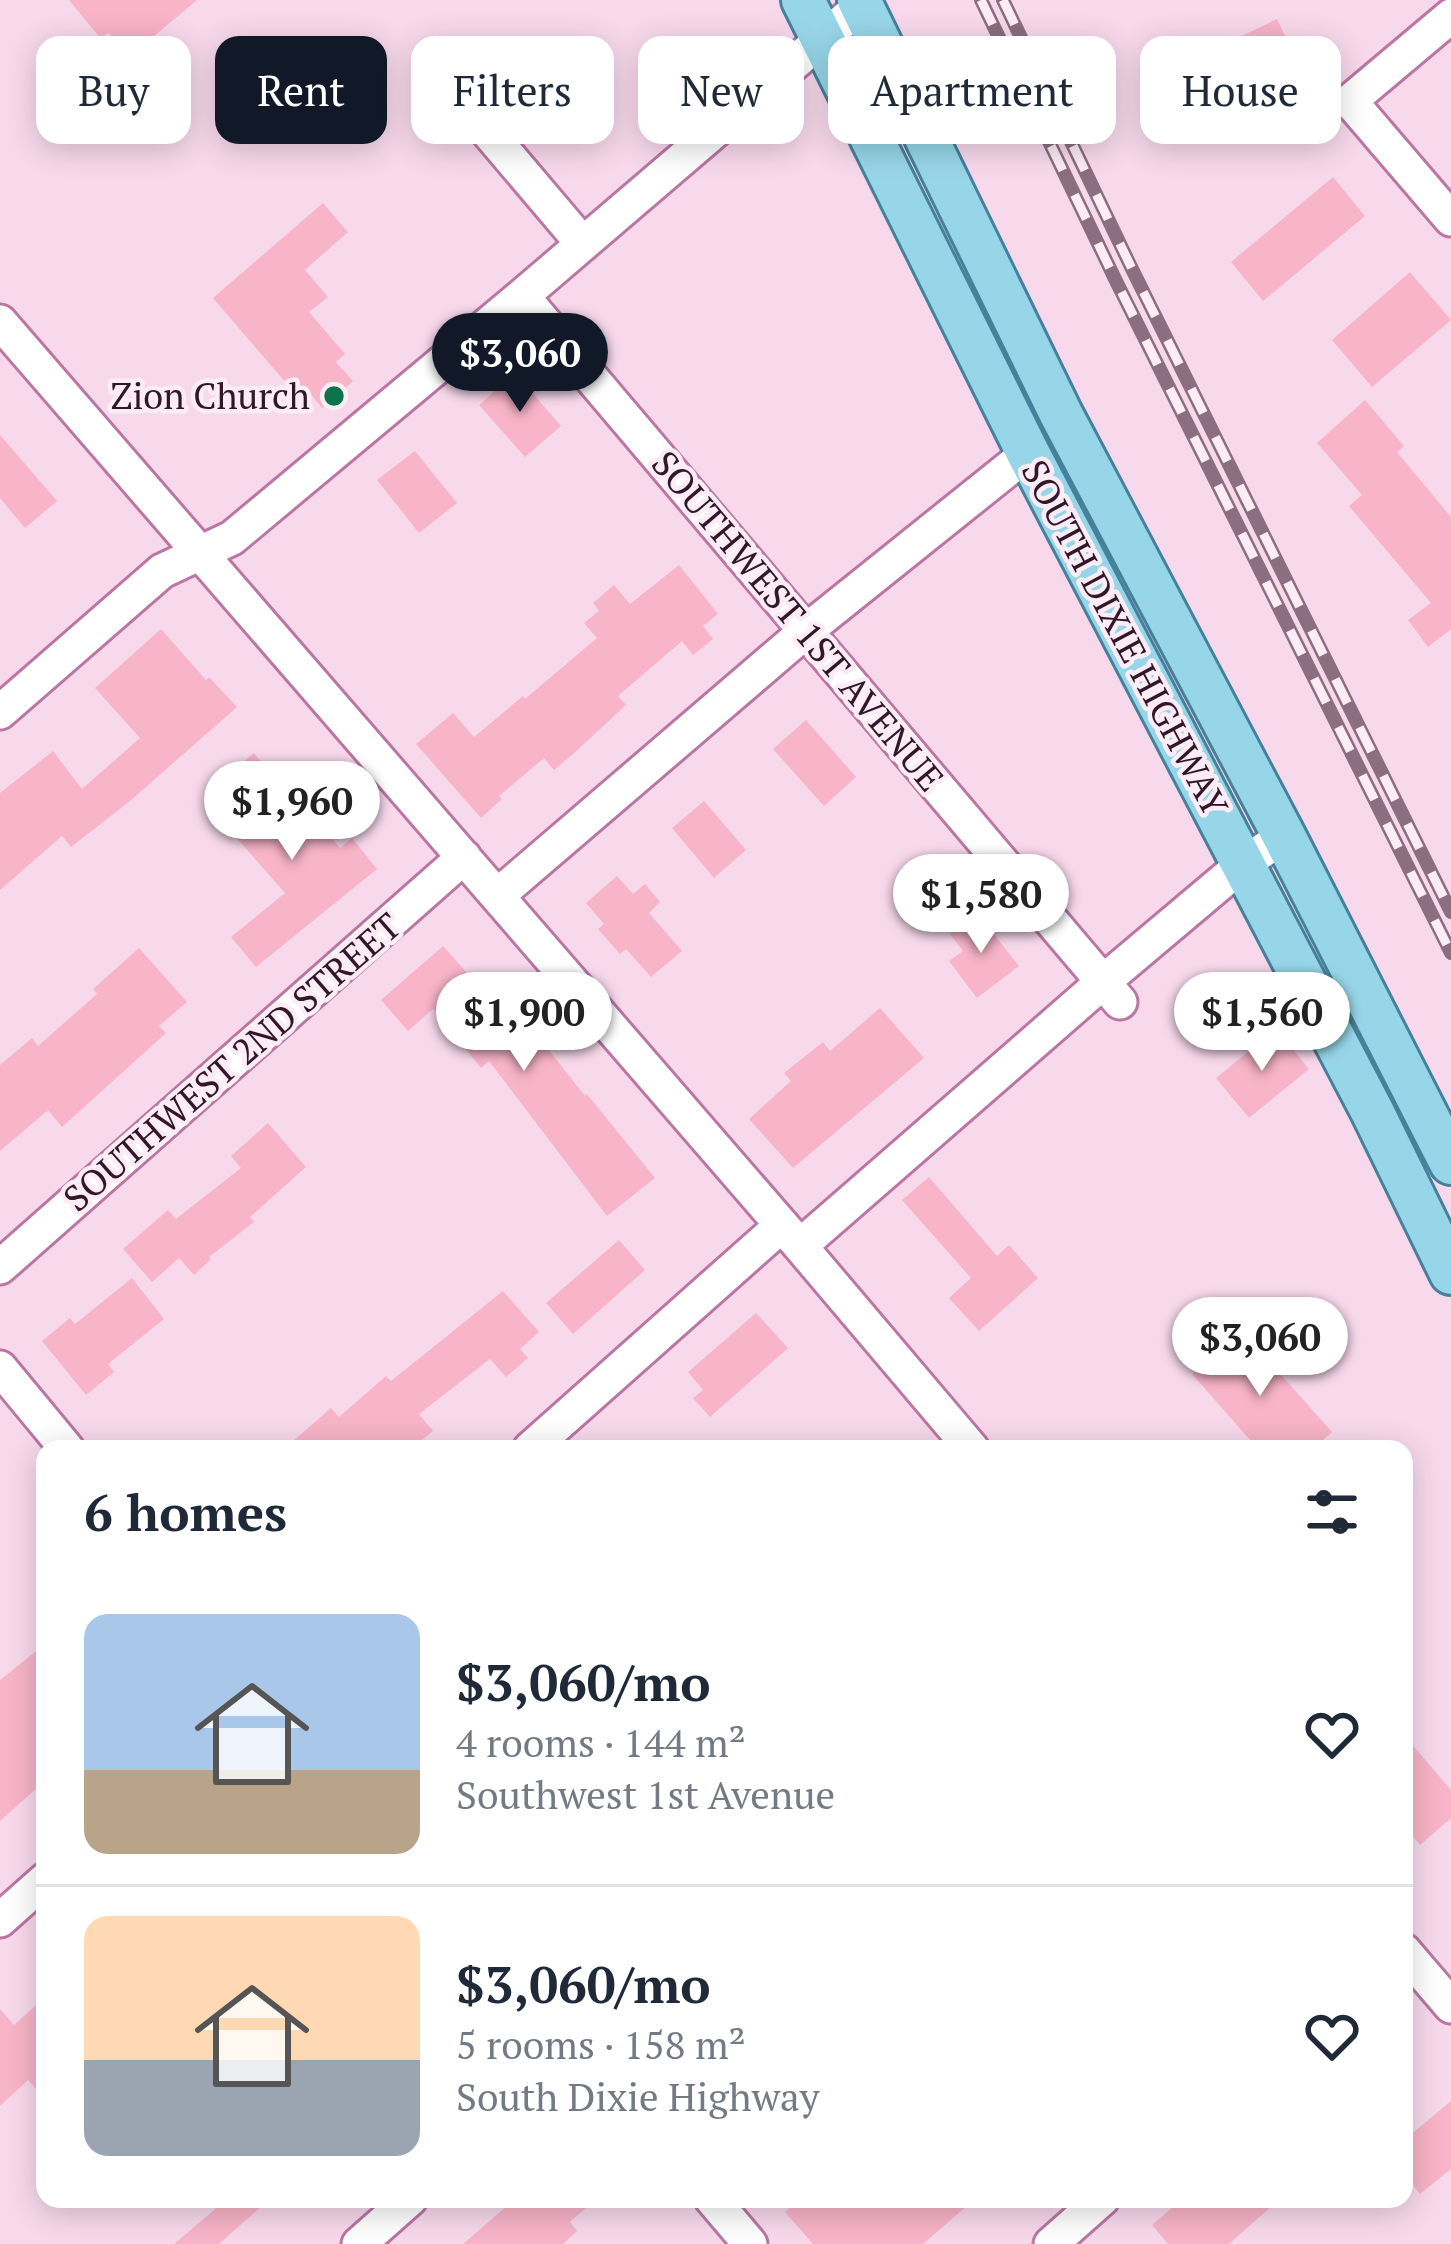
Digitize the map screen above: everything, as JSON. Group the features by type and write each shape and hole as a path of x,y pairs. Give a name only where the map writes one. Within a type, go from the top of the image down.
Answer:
{"main road":[{"name":"SOUTH DIXIE HIGHWAY","path":"860,2 1061,414 1451,1163"},
{"name":"SOUTH DIXIE HIGHWAY","path":"812,19 1028,453 1244,864 1451,1274"}],"street":[{"path":"0,712 162,571 232,538 583,244 812,19 860,2"},
{"path":"1451,16 1350,100 1451,219"},
{"path":"498,144 583,244"},
{"name":"SOUTHWEST 1ST AVENUE","path":"522,296 1111,992"},
{"path":"0,322 964,1440"},
{"path":"497,896 806,632 1028,453"},
{"path":"541,1440 791,1235 1111,992 1244,864 1284,836"},
{"name":"SOUTHWEST 2ND STREET","path":"0,1267 464,857"},
{"path":"0,1368 60,1440"},
{"path":"0,1920 36,1888"},
{"path":"1413,1962 1451,2006"},
{"path":"359,2244 400,2208"},
{"path":"720,2208 750,2244"},
{"path":"1051,2244 1092,2208"}],"building":[{"path":"69,0 197,0 154,36 99,36"},
{"path":"1277,19 1285,36 1241,36"},
{"path":"1333,177 1365,216 1263,301 1231,262"},
{"path":"323,203 348,232 305,270 328,297 309,312 345,354 336,362 353,381 322,408 308,391 299,398 213,298"},
{"path":"1410,272 1451,320 1372,387 1332,340"},
{"path":"515,373 561,426 525,457 479,405"},
{"path":"1365,400 1404,446 1397,452 1451,517 1451,629 1428,647 1408,620 1431,603 1349,506 1362,495 1317,443"},
{"path":"0,435 57,501 25,528 0,498"},
{"path":"415,451 457,503 419,533 377,480"},
{"path":"679,565 718,614 703,626 713,639 693,655 682,641 618,696 626,705 573,754 554,770 544,758 481,818 416,744 453,713 474,737 597,638 584,623 599,611 593,603 614,585 630,604"},
{"path":"161,629 237,707 71,847 62,836 0,890 0,793 53,751 82,789 140,738 95,688"},
{"path":"806,720 856,777 824,806 773,749"},
{"path":"254,753 340,848 352,838 377,869 256,967 231,937 285,893 235,836 263,812 231,772"},
{"path":"704,801 746,850 714,878 672,828"},
{"path":"617,876 633,894 645,884 660,902 649,913 682,951 651,977 626,949 620,954 598,929 604,924 586,903"},
{"path":"977,913 1019,966 977,998 949,961 963,951 950,934"},
{"path":"443,946 484,992 496,983 655,1178 607,1216 489,1061 481,1068 433,1009 408,1031 381,1000"},
{"path":"139,948 187,1002 159,1026 166,1033 62,1127 48,1110 0,1151 0,1065 32,1038 38,1046 97,994 93,989"},
{"path":"880,1008 924,1058 793,1168 749,1119 791,1081 784,1073 823,1042 830,1051"},
{"path":"1276,1029 1309,1069 1249,1118 1216,1078"},
{"path":"268,1123 306,1167 194,1275 179,1258 152,1282 123,1249 168,1210 176,1219 241,1168 231,1156"},
{"path":"929,1177 997,1256 1009,1245 1038,1278 979,1331 949,1298 971,1278 902,1200"},
{"path":"619,1240 645,1270 573,1334 546,1303"},
{"path":"132,1278 164,1319 108,1364 114,1372 86,1395 42,1341 70,1318 75,1324"},
{"path":"503,1291 539,1332 520,1349 528,1358 506,1377 490,1359 419,1414 433,1431 422,1440 294,1440 331,1408 339,1417 386,1376 391,1381"},
{"path":"756,1313 788,1348 710,1417 693,1398 703,1390 688,1372"},
{"path":"1242,1331 1332,1432 1323,1440 1250,1440 1192,1374"},
{"path":"36,1651 36,1789 0,1821 0,1680"},
{"path":"1413,1746 1451,1790 1451,1818 1420,1845 1413,1837"},
{"path":"36,2005 36,2089 28,2080 0,2106 0,2009 14,2025"},
{"path":"1451,2101 1451,2169 1420,2194 1413,2185 1413,2133"},
{"path":"216,2208 260,2208 219,2244 174,2244"},
{"path":"505,2208 586,2208 570,2222 577,2231 563,2244 463,2244"},
{"path":"790,2208 965,2208 923,2244 813,2244 785,2212"},
{"path":"1172,2208 1270,2208 1229,2244 1168,2244 1152,2225"}],"railway":[{"path":"981,0 1451,953"},
{"path":"1003,0 1451,912"}],"place":[{"name":"Zion Church","path":"334,396"}]}
